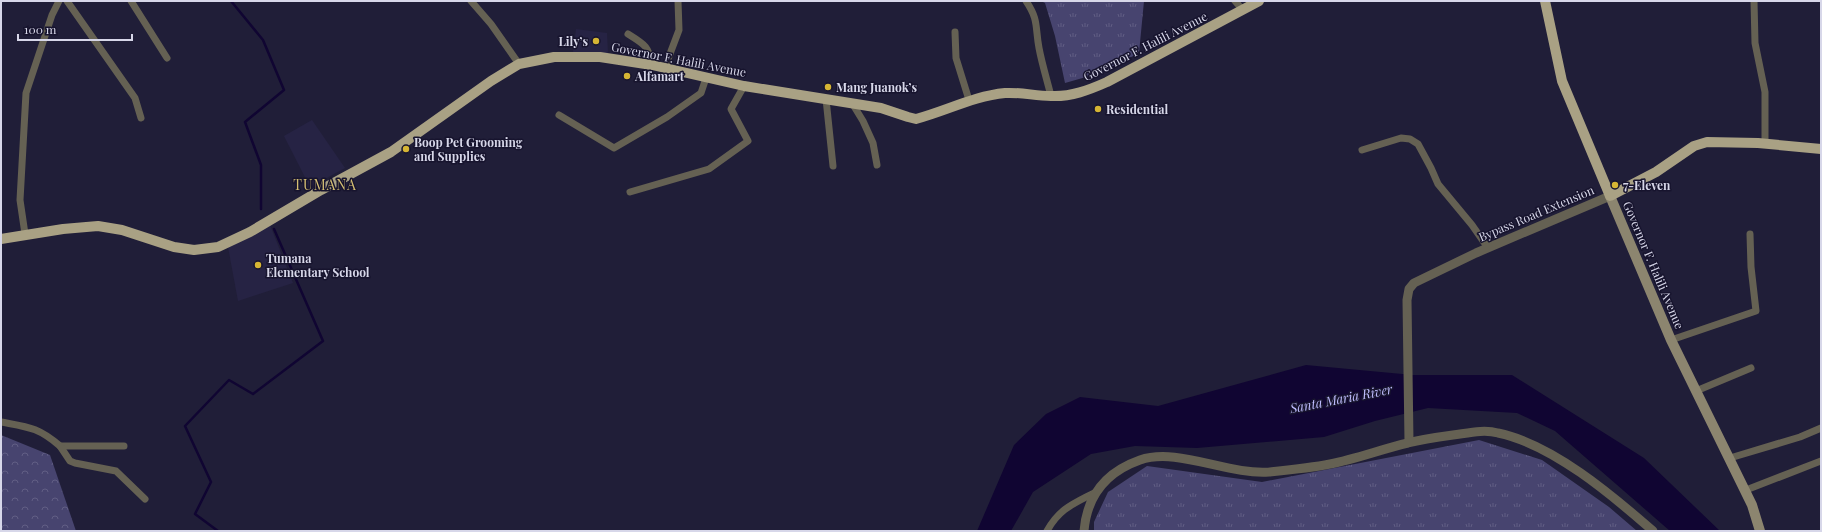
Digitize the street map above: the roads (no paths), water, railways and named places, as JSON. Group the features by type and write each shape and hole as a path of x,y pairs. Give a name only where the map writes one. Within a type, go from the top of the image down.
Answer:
{"main road":[{"name":"Governor F. Halili Avenue","path":"1,238 63,229 98,226 122,230 174,247 194,250 218,247 250,232 321,190 391,152 490,81 519,64 554,57 600,57 665,67 744,86 881,108 908,118 916,118 969,100 1004,93 1051,96 1076,94 1107,82 1259,1"},
{"name":"Governor F. Halili Avenue","path":"1545,1 1562,81 1671,340 1746,490 1760,531"},
{"name":"Bypass Road Extension","path":"1610,196 1656,172 1694,146 1707,142 1765,144 1821,149"}],"street":[{"path":"25,234 20,200 26,92 52,15 59,1"},
{"path":"68,1 135,98 141,118"},
{"path":"131,1 167,58"},
{"path":"472,1 491,24 519,64"},
{"path":"665,67 679,30 678,1"},
{"path":"1026,1 1038,26 1039,46 1051,96"},
{"path":"1235,1 1242,9"},
{"path":"1754,1 1755,43 1766,92 1765,144"},
{"path":"955,32 956,58 969,100"},
{"path":"628,34 640,41 650,52 652,65"},
{"path":"560,115 614,148 667,117 701,93 706,78"},
{"path":"630,192 709,170 748,141 731,109 744,86"},
{"path":"826,99 833,166"},
{"path":"852,103 863,121 873,143 878,165"},
{"path":"1362,150 1401,138 1410,139 1418,144 1438,184 1472,224 1488,248"},
{"name":"Bypass Road Extension","path":"1409,442 1407,300 1409,289 1414,283 1488,248 1610,196"},
{"path":"1671,340 1756,311 1751,267 1750,234"},
{"path":"1696,391 1751,368"},
{"path":"1,422 31,428 46,434 60,446 70,461 116,471 145,499"},
{"path":"1730,458 1800,437 1821,428"},
{"path":"1048,531 1054,518 1070,505 1094,493 1122,467 1142,459 1160,456 1184,459 1234,470 1268,472 1330,464 1409,442 1476,432 1497,432 1538,446 1560,459 1622,504 1653,531"},
{"path":"60,446 124,446"},
{"path":"1746,490 1821,461"},
{"path":"1084,531 1086,514 1094,493"}],"water":[{"name":"Santa Maria River","path":"1306,365 1413,375 1512,375 1644,458 1720,531 1670,531 1555,431 1517,413 1428,408 1375,421 1324,437 1197,448 1135,446 1091,454 1033,492 1011,531 977,531 1014,445 1046,414 1080,397 1158,406"}],"waterway":[{"path":"231,1 263,40 284,90 245,122 261,165 261,209"},
{"path":"218,531 195,514 211,482 185,426 229,380 253,394 323,341 274,229"}],"place":[{"name":"Lily’s","path":"596,41"},
{"name":"Alfamart","path":"627,76"},
{"name":"Mang Juanok’s","path":"828,87"},
{"name":"Residential","path":"1098,109"},
{"name":"Boop Pet Grooming and Supplies","path":"406,149"},
{"name":"7-Eleven","path":"1615,185"},
{"name":"Tumana Elementary School","path":"258,265"}],"district":[{"name":"TUMANA","path":"325,184"}]}
